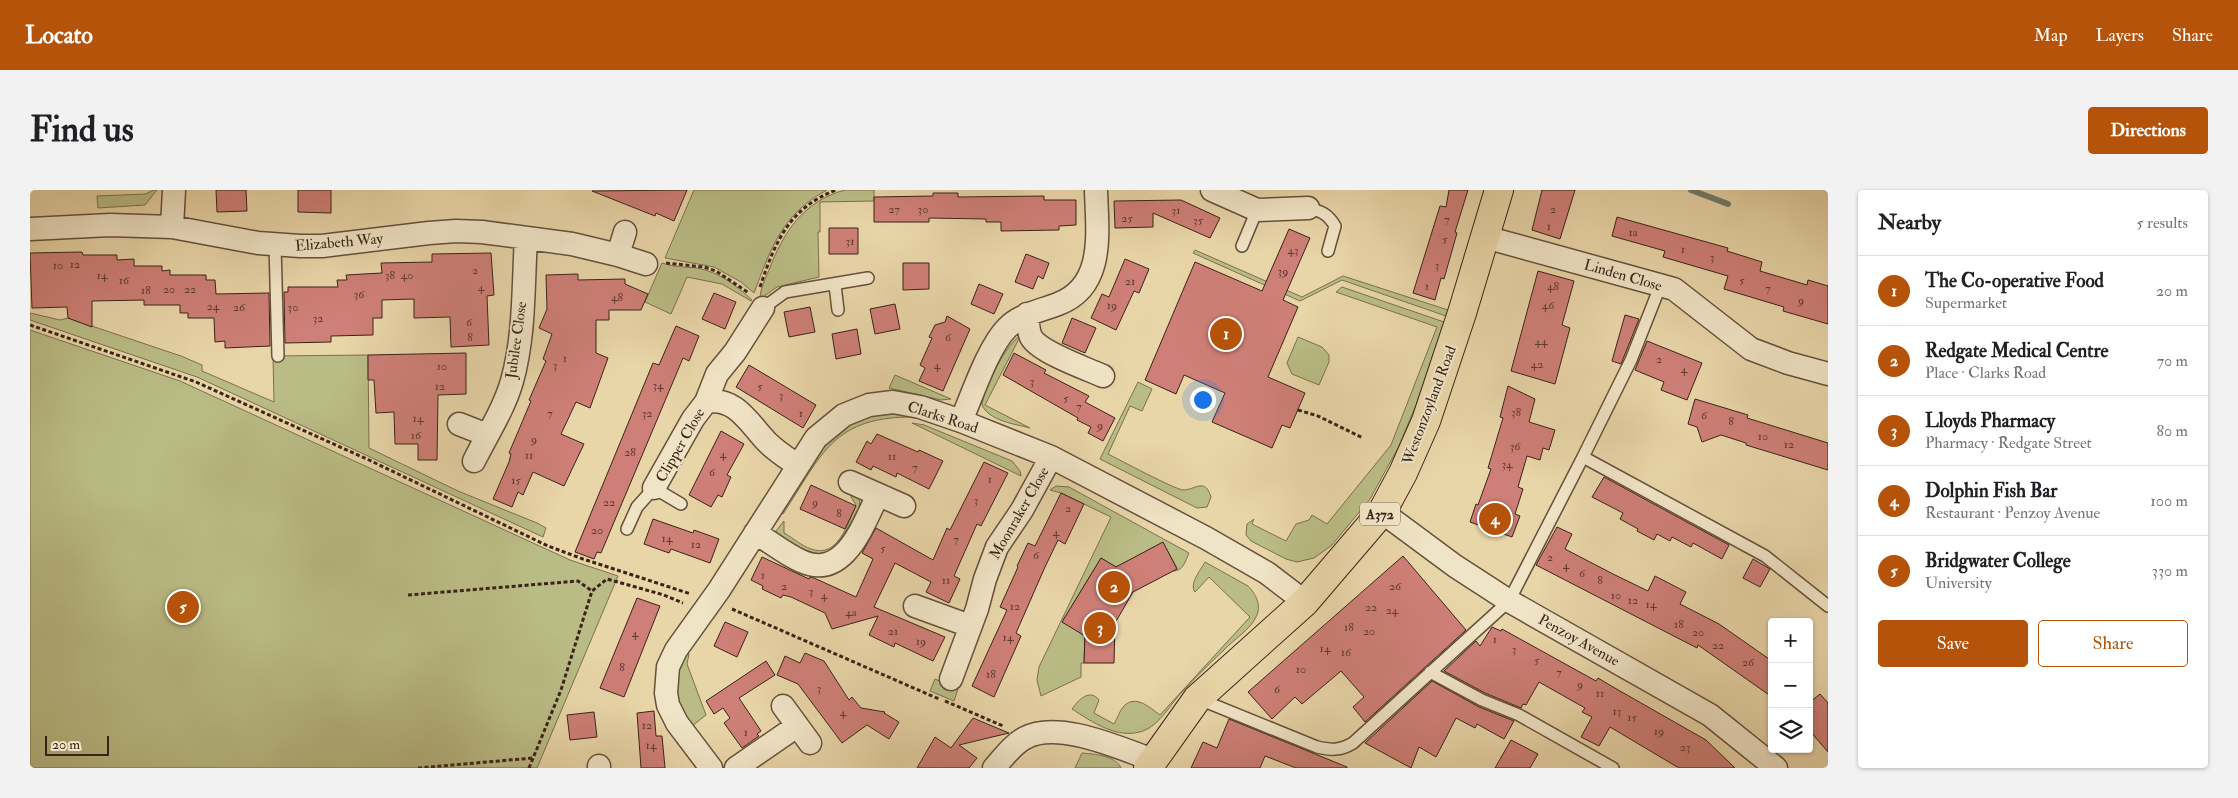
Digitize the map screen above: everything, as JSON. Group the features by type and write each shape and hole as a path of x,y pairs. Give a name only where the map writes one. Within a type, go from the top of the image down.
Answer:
{"main road":[{"name":"Westonzoyland Road","path":"1150,764 1197,699 1305,602 1382,512 1426,421 1462,314 1499,190"}],"street":[{"path":"172,227 174,190"},
{"path":"961,421 983,371 1006,329 1027,314 1065,301 1074,295 1088,280 1096,260 1097,249 1096,190"},
{"path":"1212,190 1257,210 1308,208"},
{"name":"Elizabeth Way","path":"30,229 110,225 172,227 209,235 275,245 322,246 456,231 572,244 646,264"},
{"path":"618,255 625,232"},
{"name":"Linden Close","path":"1486,237 1674,289 1751,350 1828,374"},
{"name":"Jubilee Close","path":"474,461 508,393 517,355 526,238"},
{"name":"Clipper Close","path":"654,488 692,419 706,402 717,374 735,352 757,298"},
{"path":"1027,314 1029,332 1034,342 1065,360 1103,376"},
{"name":"Clipper Close","path":"706,402 719,400 733,406 778,452 798,465"},
{"name":"Clarks Road","path":"711,768 677,723 668,705 666,693 668,667 676,650 707,607 798,465 823,430 844,415 870,405 893,402 908,404 961,421 1051,457 1206,538 1267,573 1305,602"},
{"path":"459,424 486,435"},
{"name":"Moonraker Close","path":"951,679 996,547 1022,510 1051,457"},
{"path":"850,482 904,506"},
{"path":"755,533 812,565 838,561 849,552 878,495"},
{"name":"Penzoy Avenue","path":"1382,512 1455,566 1509,601 1710,714 1776,768"},
{"path":"914,606 970,626"},
{"path":"736,768 803,734 783,706"},
{"path":"994,768 1023,739 1036,733 1047,732 1068,734 1097,741 1150,764"}],"lane":[{"path":"1308,208 1329,216 1335,226 1328,251"},
{"path":"1242,246 1257,210"},
{"path":"275,245 278,356"},
{"path":"757,298 868,278"},
{"path":"1197,699 1317,747 1341,750 1353,743 1509,601 1632,360 1661,284"},
{"path":"835,285 838,310"},
{"path":"1583,457 1765,556 1828,606"},
{"path":"627,529 637,507 654,488 681,504"},
{"path":"1430,672 1482,700 1519,715 1613,768"}],"path":[{"path":"646,264 664,259 666,260 664,263 704,267 723,275 757,298 768,264 787,225 809,203 836,190"},
{"path":"30,325 196,382 369,460 548,546 707,607"},
{"path":"1298,410 1318,416 1363,438"},
{"path":"408,595 578,580 592,591"},
{"path":"529,768 561,690 592,591 607,580 707,607 730,608 1002,726 1023,739"},
{"path":"418,768 533,758"}],"green space":[{"path":"157,190 145,205 98,208 97,196 146,194"},
{"path":"694,190 827,190 812,199 789,221 766,261 754,293 741,282 714,267 665,258"},
{"path":"845,190 874,190 874,201 820,202 820,232 818,232 819,277 777,287 760,299 763,284 775,256 796,220 817,202"},
{"path":"1195,250 1302,297 1343,276 1448,310 1446,316 1342,280 1300,301 1193,253"},
{"path":"662,263 697,268 713,273 733,284 752,300 722,284 687,277 671,314 645,302"},
{"path":"1342,287 1444,322 1416,405 1398,448 1370,499 1332,545 1314,558 1297,562 1286,559 1251,541 1246,535 1247,524 1254,519 1252,524 1286,541 1296,524 1309,520 1312,515 1327,524 1391,445 1437,327 1336,292"},
{"path":"30,313 60,320 68,318 181,356 202,365 202,371 274,402 273,356 368,355 369,448 458,491 537,523 546,528 543,537 197,377 30,320"},
{"path":"30,330 180,381 570,560 618,576 537,768 30,768"},
{"path":"1021,335 985,405 1030,428 996,418 990,415 982,405 987,388 1003,356"},
{"path":"1298,337 1322,347 1329,355 1329,362 1319,385 1292,374 1287,363"},
{"path":"895,375 951,399 941,400 889,388"},
{"path":"1138,382 1152,389 1142,411 1130,406 1108,454 1158,480 1183,490 1199,486 1206,487 1211,497 1207,507 1197,508 1100,459"},
{"path":"884,411 916,417 888,418 866,423 848,431 833,442 821,456 783,514 782,509 826,441 841,428"},
{"path":"912,423 924,425 1012,461 1020,471 1021,476"},
{"path":"1056,486 1069,487 1189,553 1185,563 1176,571 1173,571 1177,568 1163,543 1116,567 1101,558 1062,622 1078,631 1085,619 1084,663 1081,663 1081,677 1041,696 1037,680 1039,667 1111,517 1061,493 1050,490"},
{"path":"852,494 859,497 859,511 849,533 835,551 810,555 777,536 776,531 784,521 784,533 801,544 820,551 828,549 841,538 856,505 851,497"},
{"path":"1205,562 1248,586 1253,593 1258,604 1258,613 1250,626 1193,681 1155,724 1143,731 1124,733 1115,731 1097,724 1072,709 1081,699 1092,695 1099,700 1094,713 1114,724 1124,706 1133,701 1143,703 1160,715 1250,617 1209,577 1195,592 1194,581"},
{"path":"686,652 689,654 687,664 706,715 692,726 681,707 677,690 679,672"},
{"path":"935,679 958,689 954,701 930,691"},
{"path":"1082,753 1110,758 1121,768 1075,768"}],"building":[{"path":"216,190 246,190 247,211 217,212"},
{"path":"298,190 331,190 331,213 298,212"},
{"path":"687,190 674,221 656,213 655,216 592,191"},
{"path":"1449,190 1468,190 1455,232 1457,233 1444,279 1441,278 1435,300 1413,293 1440,206 1446,207"},
{"path":"1542,190 1575,190 1560,239 1532,230"},
{"path":"933,193 958,193 958,197 1044,196 1044,200 1076,200 1076,225 1059,226 1059,230 1001,231 1001,222 986,222 986,219 929,218 929,222 874,222 874,197 933,196"},
{"path":"1181,200 1220,218 1210,238 1153,213 1153,227 1115,228 1114,201"},
{"path":"1617,217 1728,248 1727,251 1762,262 1760,271 1807,285 1808,280 1828,286 1828,324 1783,311 1784,307 1724,289 1728,276 1663,257 1665,251 1612,236"},
{"path":"829,228 858,228 858,254 829,254"},
{"path":"1289,229 1310,238 1283,300 1298,307 1268,377 1305,393 1290,428 1282,425 1272,448 1212,422 1225,393 1184,375 1176,394 1145,380 1195,262 1262,291"},
{"path":"82,252 83,255 117,255 117,260 134,259 134,266 162,266 162,271 170,270 170,275 206,275 206,280 215,280 216,294 269,293 270,346 225,348 225,341 215,342 214,318 188,318 188,313 180,313 180,305 144,305 144,300 92,301 92,327 68,318 67,307 32,308 30,253"},
{"path":"491,253 494,295 487,296 489,345 451,347 450,317 414,318 414,299 382,300 382,318 373,318 373,335 331,336 331,342 285,343 284,292 288,292 288,287 338,287 337,280 347,280 346,275 382,273 381,263 432,262 432,254"},
{"path":"1026,254 1049,263 1043,279 1038,276 1033,289 1015,282"},
{"path":"1125,259 1149,269 1139,293 1134,291 1116,330 1091,318 1102,294 1109,297"},
{"path":"903,263 929,263 929,289 903,290"},
{"path":"1538,271 1574,281 1562,325 1570,328 1555,384 1511,371"},
{"path":"578,274 578,280 625,279 625,284 648,294 641,310 609,310 609,320 596,320 596,353 608,358 590,408 576,402 561,434 584,444 564,486 533,472 523,495 518,492 512,507 493,499 509,462 511,454 509,453 531,401 529,400 546,361 543,359 552,334 539,328 547,309 546,275"},
{"path":"979,284 1003,294 994,314 971,304"},
{"path":"714,293 736,302 725,329 702,319"},
{"path":"895,304 900,329 875,334 870,309"},
{"path":"810,307 815,332 789,337 784,312"},
{"path":"1625,315 1639,319 1621,364 1612,361"},
{"path":"947,316 970,329 943,391 919,381 925,368 920,365 932,338 929,337 935,325 945,322"},
{"path":"1072,318 1096,328 1085,353 1062,343"},
{"path":"676,326 699,336 689,361 683,358 601,553 597,552 594,559 575,552 653,363 659,365"},
{"path":"857,329 861,354 836,359 832,334"},
{"path":"1647,341 1702,363 1687,400 1661,390 1664,382 1635,370"},
{"path":"466,353 466,394 438,395 437,460 418,460 418,444 395,444 394,412 376,413 374,380 368,380 368,355"},
{"path":"1014,353 1046,370 1044,373 1089,396 1085,402 1115,418 1103,441 1088,433 1091,427 1077,420 1078,418 1003,375"},
{"path":"749,365 816,405 803,428 736,387"},
{"path":"1508,386 1535,399 1529,422 1555,430 1549,450 1543,448 1540,460 1527,456 1518,487 1523,489 1515,514 1520,516 1512,537 1470,522 1491,469 1488,468 1503,418 1500,417"},
{"path":"1695,399 1748,415 1747,418 1828,443 1828,470 1746,445 1746,443 1721,435 1702,442 1697,427 1688,424"},
{"path":"721,431 744,444 727,475 731,477 722,497 718,495 711,507 689,495"},
{"path":"877,434 943,461 929,489 897,473 896,477 873,466 871,470 856,462 867,441 871,444"},
{"path":"984,462 1008,473 981,526 977,524 954,576 960,579 949,603 926,592 931,582 895,563 874,607 945,637 933,661 895,643 894,647 869,635 878,616 832,629 825,613 791,597 783,595 781,598 762,589 763,586 751,580 762,557 809,579 810,577 814,578 856,597 873,559 862,553 876,528 933,560 947,528 950,530"},
{"path":"1604,477 1729,545 1722,559 1693,543 1691,547 1672,537 1670,541 1657,534 1654,540 1637,531 1638,529 1620,519 1623,513 1592,497"},
{"path":"811,485 856,506 845,529 800,509"},
{"path":"1061,493 1084,504 1065,544 1058,540 1045,567 1016,633 1021,636 994,697 972,686 1007,610 1000,607 1017,566 1028,543 1035,546"},
{"path":"653,519 693,533 694,530 719,539 710,563 671,549 669,553 644,544"},
{"path":"1557,527 1572,534 1565,549 1615,575 1648,591 1655,576 1686,592 1680,604 1719,624 1768,658 1768,694 1698,645 1697,648 1536,565"},
{"path":"1163,542 1177,569 1133,592 1115,623 1114,663 1084,663 1085,636 1062,622 1101,558 1116,567"},
{"path":"1403,556 1466,630 1365,722 1353,707 1364,697 1341,671 1302,704 1295,697 1272,719 1248,692"},
{"path":"1753,559 1770,569 1760,587 1743,578"},
{"path":"637,598 660,606 624,697 600,688"},
{"path":"725,622 748,632 737,657 714,646"},
{"path":"1492,627 1501,631 1502,629 1596,681 1598,678 1706,740 1735,768 1679,768 1610,727 1599,746 1581,737 1592,717 1582,712 1585,708 1539,682 1526,705 1523,704 1521,708 1485,693 1444,671 1476,641 1480,646"},
{"path":"805,653 824,661 849,700 852,697 861,708 885,712 899,722 889,739 867,725 842,743 798,684 777,675 785,656 800,663"},
{"path":"766,661 775,675 739,698 761,731 757,734 759,736 742,748 724,723 730,718 723,708 714,714 706,701"},
{"path":"1432,681 1479,707 1514,721 1504,739 1477,724 1475,728 1456,718 1436,757 1419,747 1411,768 1365,743"},
{"path":"1820,694 1828,703 1828,752 1813,735 1813,700"},
{"path":"654,711 656,736 662,736 665,768 641,768 637,713"},
{"path":"594,712 597,737 570,740 567,715"},
{"path":"973,718 1009,733 959,745 977,758 969,768 917,768 935,737 951,748"},
{"path":"1229,719 1347,768 1296,768 1265,756 1260,768 1191,768 1203,742 1217,748"},
{"path":"1511,740 1538,754 1530,768 1495,768"}],"waterway":[{"path":"1691,190 1728,204"}],"place":[{"name":"The Co-operative Food","path":"1226,334"},
{"name":"Dolphin Fish Bar","path":"1495,519"},
{"name":"Redgate Medical Centre","path":"1114,587"},
{"name":"Bridgwater College","path":"183,607"},
{"name":"Lloyds Pharmacy","path":"1100,628"}]}
